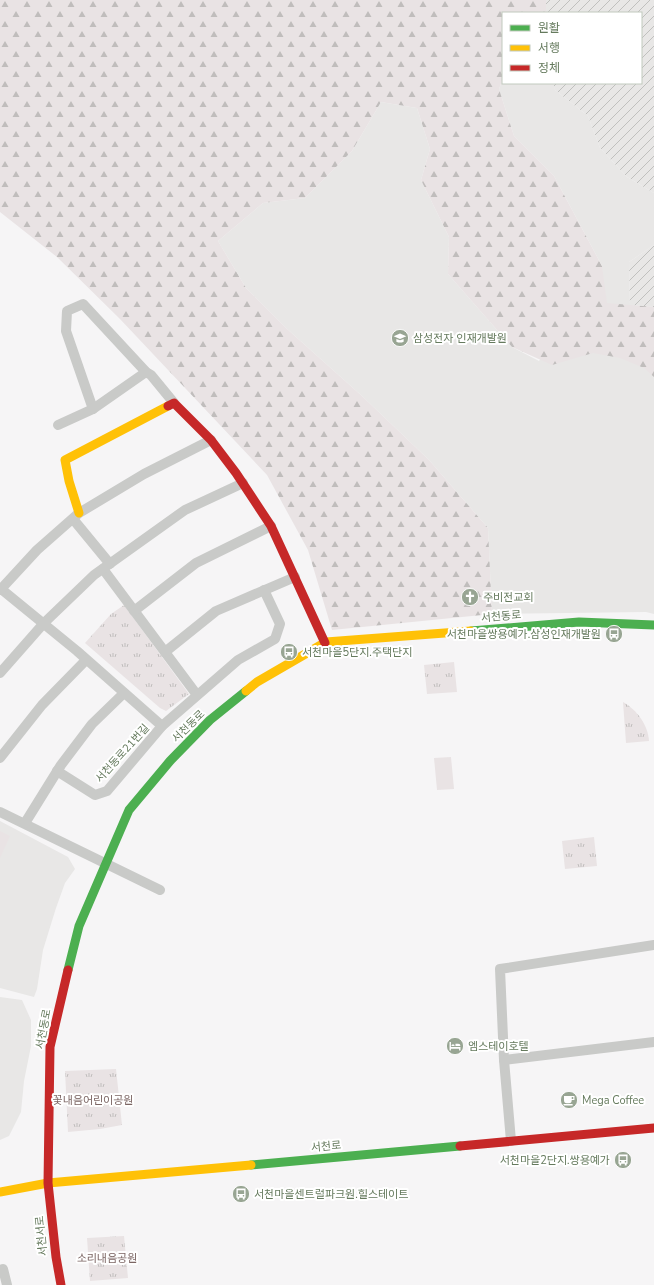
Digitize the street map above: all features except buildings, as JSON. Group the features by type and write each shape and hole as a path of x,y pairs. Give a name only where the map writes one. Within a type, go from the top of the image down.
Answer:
{"street":[{"path":"93,408 66,331 67,311 83,304 146,372 151,375 174,403 211,440 243,483 271,526 324,643"},
{"path":"58,425 93,408 146,372"},
{"path":"174,403 65,460 76,516 134,611 196,695"},
{"path":"211,440 144,474 76,516 37,550 0,589 44,623 162,726 238,660 275,640 280,624 264,590"},
{"path":"0,673 44,623 106,566 185,510 243,483"},
{"path":"134,611 196,563 271,526"},
{"path":"165,652 216,611 295,577"},
{"name":"서천동로","path":"48,1183 50,1047 79,926 129,810 170,761 210,720 257,682 324,643 579,622 654,625"},
{"path":"0,758 42,705 86,660"},
{"path":"25,823 57,771 92,724 124,693"},
{"name":"서천동로21번길","path":"57,771 95,795 107,791 162,726"},
{"path":"0,812 160,890"},
{"path":"510,1141 504,1060 500,969 654,945"},
{"path":"504,1060 654,1042"},
{"name":"서천로","path":"0,1192 48,1183 654,1128"},
{"name":"서천서로","path":"48,1183 56,1257 61,1285"},
{"path":"0,1270 3,1269 7,1285"}],"shaded area":[{"path":"546,0 654,0 654,193 627,177 600,148 588,116 555,90 553,84 642,84 642,12 546,12"},
{"name":"삼성전자 인재개발원","path":"502,81 502,84 554,84 555,90 588,116 600,148 627,177 654,193 654,245 629,262 630,305 654,307 654,614 646,612 492,614 488,528 429,460 362,396 286,328 246,288 218,241 263,203 305,198 352,151 381,102 417,108 430,149 421,180 449,237 448,274 512,347 539,361 602,266 554,176 514,136 499,89"},
{"path":"654,245 654,307 630,305 629,262"},
{"path":"0,821 68,857 75,869 65,883 56,908 43,950 37,989 34,997 0,988"},
{"path":"0,997 22,1000 31,1020 31,1046 24,1081 21,1112 9,1136 0,1140"}],"green space":[{"path":"0,0 546,0 546,12 502,12 502,81 499,89 514,136 554,176 602,266 607,303 654,307 654,377 644,368 620,358 593,353 552,365 512,347 448,274 449,237 421,180 430,149 417,108 381,102 352,151 305,198 263,203 218,241 246,288 286,328 362,396 429,460 488,528 492,614 332,630 308,550 267,475 120,319 57,257 0,212"},
{"path":"124,605 189,694 166,711 160,708 85,643 111,614"},
{"path":"454,662 457,692 427,694 424,665"},
{"path":"623,702 633,709 641,718 649,741 626,743"},
{"path":"451,757 454,789 437,790 434,758"},
{"path":"0,831 10,836 0,858"},
{"path":"594,837 597,866 565,869 562,841"},
{"name":"꽃내음어린이공원","path":"116,1069 122,1125 68,1132 65,1071"},
{"name":"소리내음공원","path":"124,1236 128,1278 90,1281 87,1238"}],"traffic: fast":[{"path":"471,631 579,622 654,625"},
{"path":"68,970 79,926 129,810 170,761 210,720 246,691"},
{"path":"251,1165 460,1146"}],"traffic: slow":[{"path":"79,513 69,481 65,460 168,406"},
{"path":"246,691 257,682 326,642 471,631"},
{"path":"0,1192 48,1183 251,1165"}],"traffic: jam":[{"path":"168,406 174,403 211,440 236,473 271,526 325,643"},
{"path":"61,1285 56,1257 48,1183 50,1047 68,970"},
{"path":"460,1146 654,1128"}],"place":[{"name":"삼성전자 인재개발원","path":"400,338"},
{"name":"주비전교회","path":"470,597"},
{"name":"서천마을쌍용예가.삼성인재개발원","path":"614,634"},
{"name":"서천마을5단지.주택단지","path":"289,652"},
{"name":"엠스테이호텔","path":"455,1046"},
{"name":"Mega Coffee","path":"569,1100"},
{"name":"서천마을2단지.쌍용예가","path":"623,1160"},
{"name":"서천마을센트럴파크원.힐스테이트","path":"241,1194"}]}
